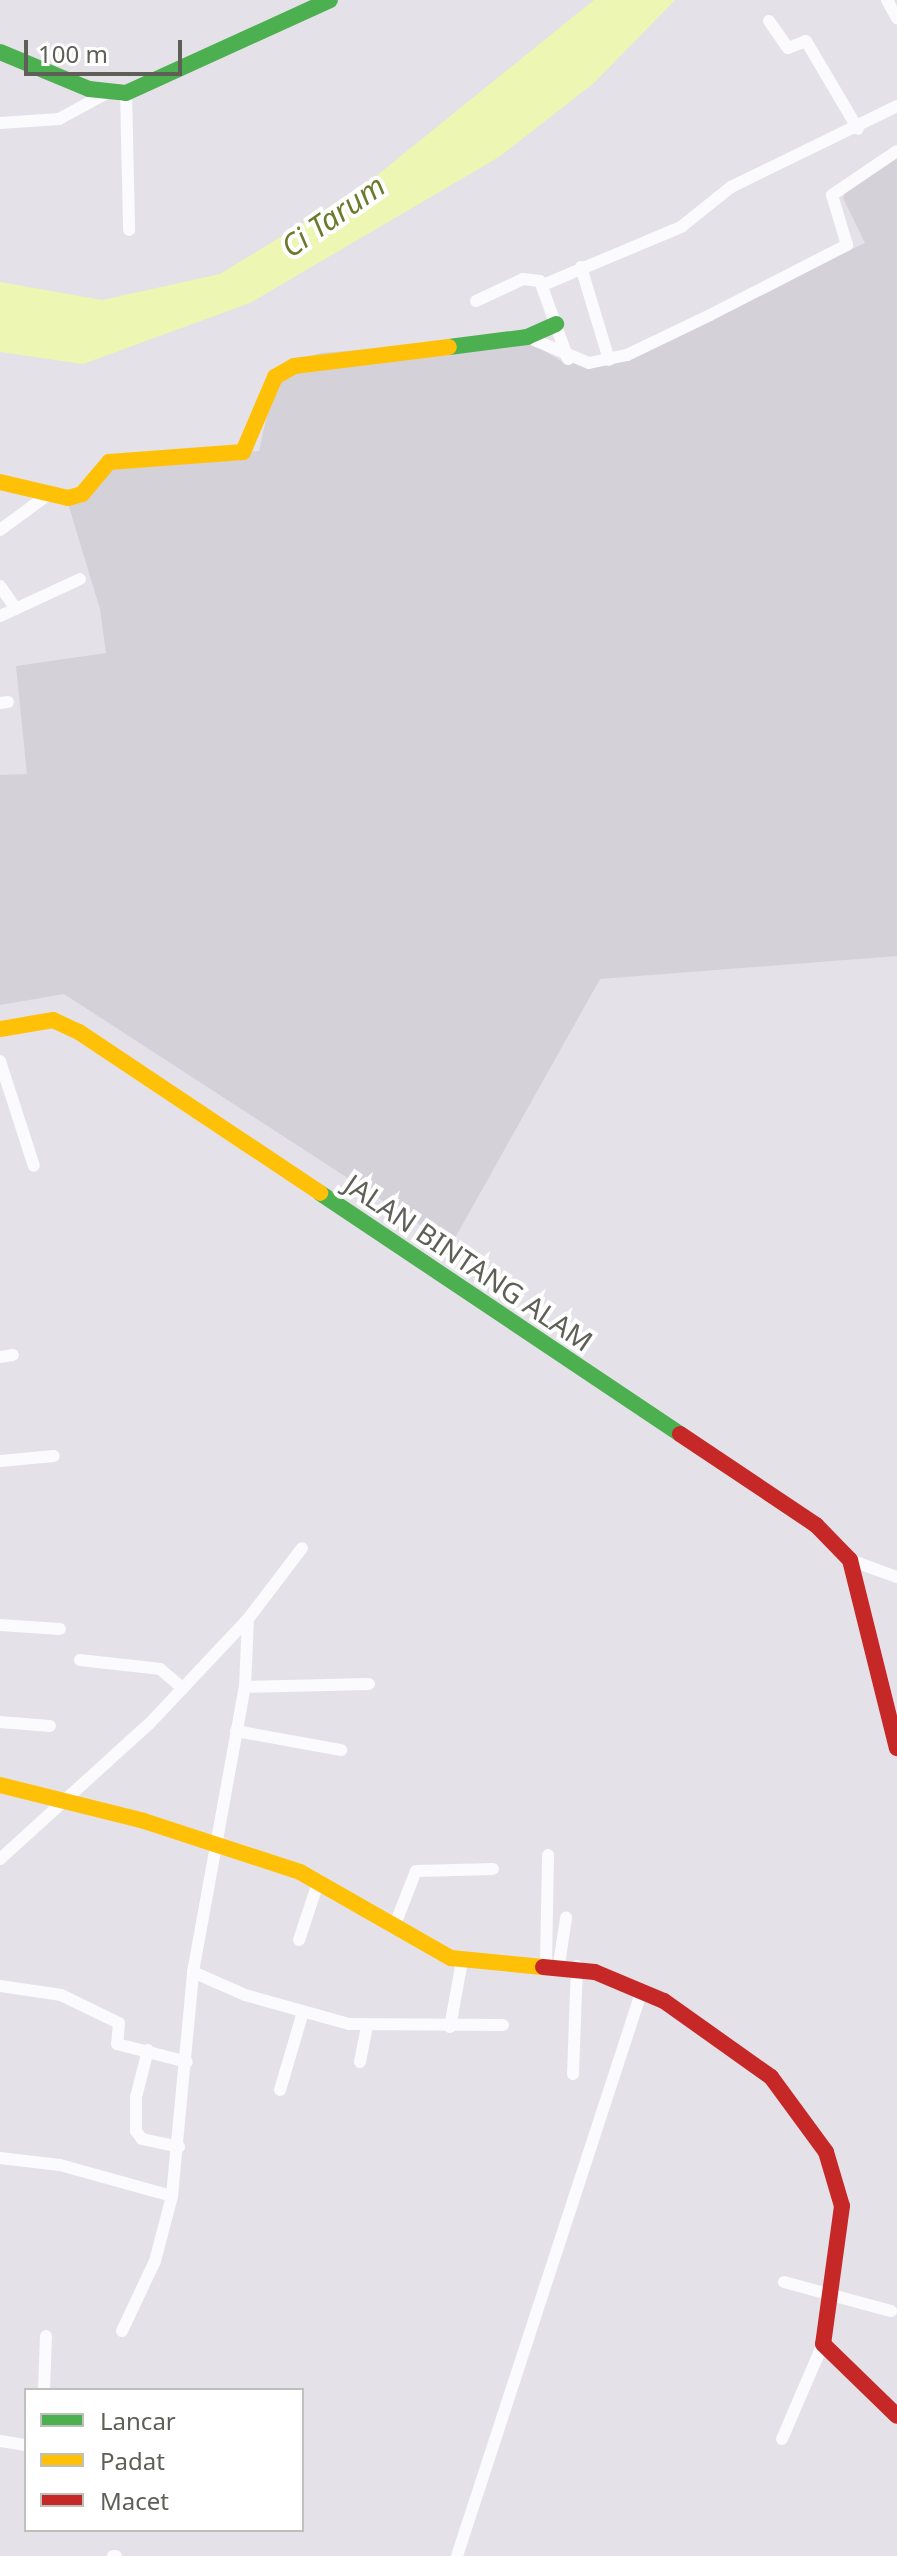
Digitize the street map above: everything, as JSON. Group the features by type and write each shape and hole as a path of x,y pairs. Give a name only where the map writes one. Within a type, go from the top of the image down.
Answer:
{"street":[{"path":"0,52 107,93 126,93 298,8 330,0"},
{"path":"887,0 897,18"},
{"path":"769,21 787,47 806,41 858,129"},
{"path":"0,123 59,119 107,93"},
{"path":"126,93 129,230"},
{"path":"543,285 681,227 731,187 858,129 897,106"},
{"path":"527,337 568,359 609,360 847,245 832,195 897,151"},
{"path":"581,267 609,360"},
{"path":"476,301 529,277 543,285 568,359"},
{"path":"0,482 45,497 82,494 109,462 243,452 275,377 294,366 527,337 556,324"},
{"path":"0,530 45,497"},
{"path":"0,616 80,579"},
{"path":"0,586 16,609"},
{"name":"JALAN BINTANG ALAM","path":"0,1029 53,1020 79,1032 816,1525 850,1560 897,1577"},
{"path":"0,1061 34,1166"},
{"path":"0,1461 54,1456"},
{"path":"0,1859 183,1688 248,1619 302,1548"},
{"path":"850,1560 867,1604 897,1748"},
{"path":"122,2331 155,2261 172,2196 187,2062 193,1972 214,1841 245,1687 248,1619"},
{"path":"0,1625 60,1629"},
{"path":"80,1660 160,1669 183,1688"},
{"path":"245,1687 369,1684"},
{"path":"0,1722 50,1726"},
{"path":"236,1731 341,1750"},
{"path":"0,1785 214,1841 319,1880 394,1927 462,1961 577,1966 642,1990 771,2077 811,2126 841,2193 823,2344 782,2439"},
{"path":"548,1855 553,1963"},
{"path":"394,1927 416,1871 493,1869"},
{"path":"299,1940 319,1880"},
{"path":"553,1963 566,1918"},
{"path":"450,2027 462,1961"},
{"path":"573,2074 577,1966"},
{"path":"193,1972 303,2012 367,2026 503,2025"},
{"path":"0,1986 61,1995 119,2023 117,2044 187,2062"},
{"path":"457,2556 642,1990"},
{"path":"280,2090 303,2012"},
{"path":"360,2062 367,2026"},
{"path":"148,2050 135,2126 142,2139 179,2147"},
{"path":"0,2158 60,2165 172,2196"},
{"path":"784,2282 891,2311"},
{"path":"44,2388 46,2336"},
{"path":"823,2344 897,2416"},
{"path":"0,2441 24,2445"}],"shaded area":[{"path":"897,153 897,956 600,979 451,1245 64,994 0,1005 0,775 27,774 16,666 106,653 100,609 66,497 115,465 259,451 275,379 287,362 321,353 521,337 563,362 622,355 865,243 843,198 849,181"}],"water":[{"name":"Ci Tarum","path":"594,0 675,0 594,83 499,157 250,303 83,364 0,352 0,282 102,300 220,274 365,185"}],"traffic: fast":[{"path":"0,52 89,89 126,93 330,0"},
{"path":"449,347 527,337 556,324"},
{"path":"320,1193 680,1434"}],"traffic: slow":[{"path":"0,482 68,498 82,494 109,462 243,452 275,377 294,366 449,347"},
{"path":"0,1029 53,1020 79,1032 320,1193"},
{"path":"0,1785 144,1821 300,1872 451,1958 543,1967"}],"traffic: jam":[{"path":"680,1434 816,1525 850,1560 897,1748"},
{"path":"543,1967 595,1972 664,2001 771,2077 826,2152 842,2206 823,2344 897,2416"}]}
